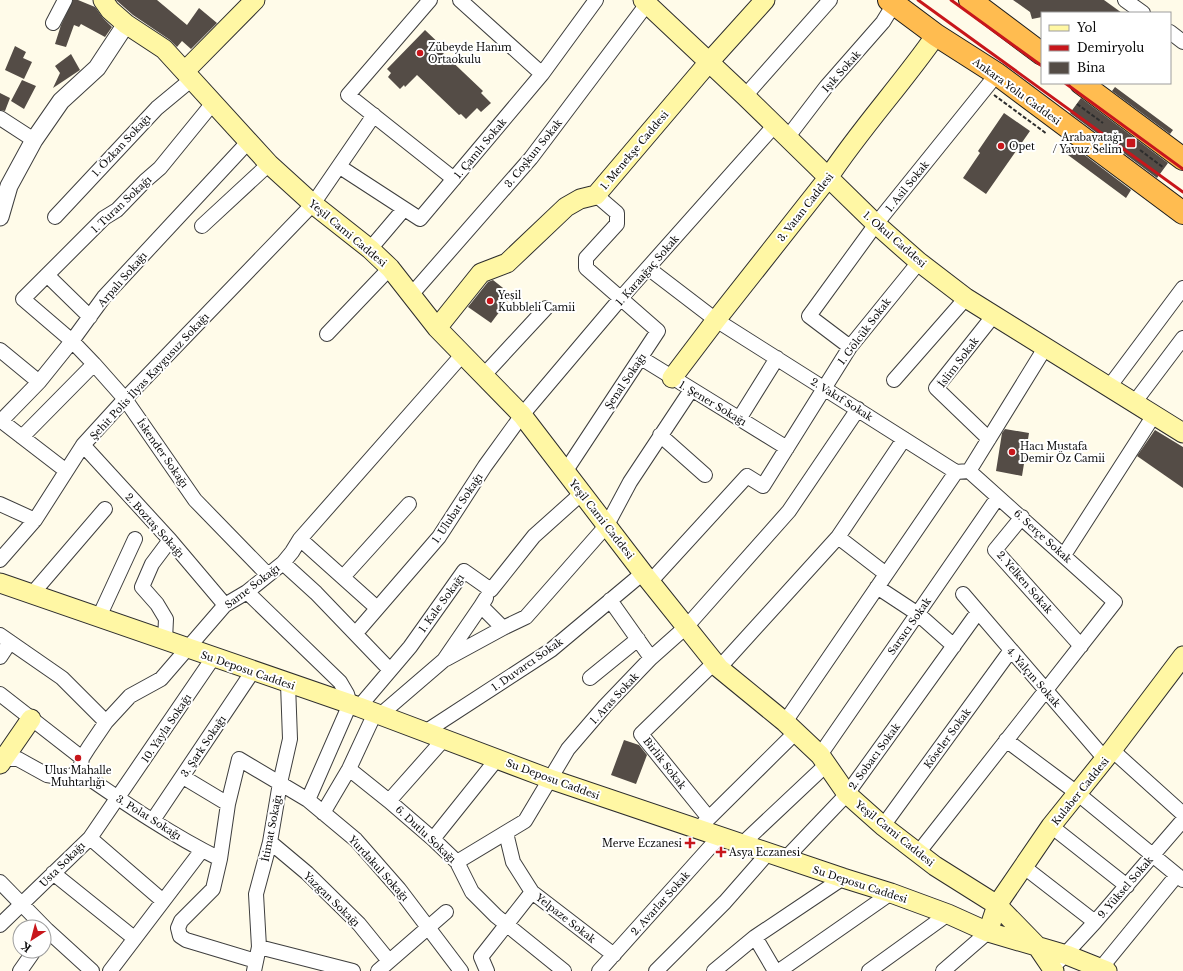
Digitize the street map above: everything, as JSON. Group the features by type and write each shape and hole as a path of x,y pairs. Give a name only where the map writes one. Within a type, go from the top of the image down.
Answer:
{"highway":[{"path":"970,0 1041,53"},
{"name":"Ankara Yolu Caddesi","path":"891,2 936,35 991,81 1183,213"},
{"path":"1079,93 1174,163"}],"main road":[{"name":"Yeşil Cami Caddesi","path":"103,0 110,10 126,24 164,49 269,164 313,204 370,249 390,268 437,328 522,415 646,577 717,665 790,727 823,760 847,794 883,826 918,853 998,905 1037,946 1051,970"},
{"path":"188,75 255,0"},
{"name":"1. Menekşe Caddesi","path":"437,328 481,273 507,263 566,207 580,199 596,195 709,62 765,0"},
{"name":"1. Okul Caddesi","path":"645,2 745,96 780,132 876,224 919,262 966,298 1183,433"},
{"name":"3. Vatan Caddesi","path":"672,378 828,178 842,157 884,105 936,35"},
{"name":"Su Deposu Caddesi","path":"0,583 366,710 550,779 703,823 720,836 891,893 948,914 988,932 1067,954 1104,970"},
{"name":"Kulaber Caddesi","path":"988,932 998,905 1051,826 1109,754 1183,656"},
{"path":"2,762 31,718"}],"street":[{"path":"54,23 65,0"},
{"path":"430,0 348,95 454,179"},
{"path":"460,0 542,74"},
{"name":"1. Çamlı Sokak","path":"340,167 420,219 542,74 596,0"},
{"path":"745,96 800,32 824,10 830,0"},
{"path":"1125,0 1142,12"},
{"name":"3. Coşkun Sokak","path":"411,295 531,158 645,2"},
{"name":"Işık Sokak","path":"780,132 826,87 883,22 891,2"},
{"path":"0,217 10,186 34,140 61,101 97,68 126,24"},
{"path":"1171,33 1183,42"},
{"name":"1. Özkan Sokağı","path":"55,217 188,75"},
{"name":"1. Asil Sokak","path":"850,347 809,316 876,224 991,81"},
{"name":"1. Turan Sokağı","path":"23,299 104,218 117,210 160,168 213,103"},
{"name":"Şehit Polis İlyas Kaygusuz Sokağı","path":"0,560 35,520 65,470 83,445 125,399 313,204 340,167 374,115"},
{"path":"0,118 34,140"},
{"name":"1. Karaağaç Sokak","path":"522,415 648,268 780,132"},
{"name":"Arpalı Sokağı","path":"0,421 39,382 72,342 104,297 249,141"},
{"path":"202,226 269,164"},
{"path":"596,195 616,213 617,224 586,258 586,268 621,298"},
{"path":"370,249 404,209"},
{"name":"1. Gölcük Sokak","path":"763,486 850,347 919,262"},
{"path":"327,334 390,268"},
{"name":"2. Vakıf Sokak","path":"648,268 716,320 904,439 963,471"},
{"path":"47,276 90,317"},
{"path":"1109,387 1183,288"},
{"name":"Şenal Sokağı","path":"565,472 658,331 621,298"},
{"path":"894,380 966,298"},
{"name":"İskender Sokağı","path":"23,299 72,342 94,364 125,399 195,500 268,575"},
{"path":"484,375 546,308"},
{"name":"İslim Sokak","path":"989,439 936,388 994,315"},
{"path":"1134,403 1183,338"},
{"path":"703,823 790,727 877,587 963,471 989,439 1045,348"},
{"path":"0,350 39,382"},
{"name":"Same Sokağı","path":"81,765 106,722 130,696 161,679 225,606 247,592 283,563 292,552 300,538 463,354"},
{"name":"1. Şener Sokağı","path":"641,358 787,448"},
{"path":"739,419 777,358"},
{"path":"22,437 94,364"},
{"path":"308,800 366,710 444,660 526,617 607,525 630,482 691,390"},
{"name":"1. Aras Sokak","path":"457,862 525,821 568,749 591,722 651,658 687,626 789,511 858,409"},
{"name":"1. Ulubat Sokağı","path":"356,633 439,537 485,466 522,415"},
{"path":"1064,555 1154,415"},
{"path":"0,421 65,470"},
{"path":"660,436 706,475"},
{"path":"717,665 838,537 904,439"},
{"name":"2. Boztaş Sokağı","path":"83,445 170,540 225,606"},
{"name":"6. Serçe Sokak","path":"963,471 1022,517 1115,602 1081,646"},
{"name":"1. Duvarcı Sokak","path":"425,732 551,650 610,600 646,577 746,476 763,486"},
{"path":"444,660 491,590 534,536 582,493"},
{"name":"Sarsıcı Sokak","path":"742,844 823,760 918,614 998,497"},
{"path":"0,504 35,520"},
{"path":"342,577 409,504"},
{"path":"32,594 105,509"},
{"name":"2. Yelken Sokak","path":"1022,517 996,550 1081,646"},
{"path":"838,537 886,574"},
{"path":"300,538 378,608"},
{"path":"99,617 135,539"},
{"path":"165,640 166,620 157,604 142,587 152,564 170,540"},
{"path":"283,563 316,593 390,670"},
{"name":"1. Kale Sokağı","path":"366,710 390,670 410,647 464,571 491,590"},
{"path":"877,587 918,614 954,646"},
{"path":"247,592 340,682 348,694 366,710"},
{"name":"4. Yalçın Sokak","path":"963,594 1045,690 1109,754 1183,814"},
{"path":"610,600 651,658"},
{"path":"481,606 503,628"},
{"name":"2. Sobacı Sokak","path":"656,971 724,902 847,794 978,612"},
{"path":"0,657 5,638 62,678 106,722"},
{"path":"590,678 638,639"},
{"path":"918,853 1081,646"},
{"name":"Köseler Sokak","path":"883,826 1011,650"},
{"name":"10. Yayla Sokağı","path":"118,798 213,658"},
{"name":"Birlik Sokak","path":"703,823 641,734 717,665"},
{"name":"3. Şark Sokağı","path":"153,820 253,671"},
{"name":"İtimat Sokağı","path":"257,960 256,894 270,842 280,783 290,739 288,684"},
{"name":"3. Polat Sokağı","path":"0,694 31,718 118,798 202,850 220,859"},
{"path":"323,813 349,770 366,710"},
{"path":"389,801 444,739"},
{"path":"1006,740 1077,793 1180,878 1104,970"},
{"path":"2,762 18,759 47,775 64,778 81,765"},
{"name":"Yurdakul Sokağı","path":"228,804 239,759 308,800 356,840 399,889 461,971"},
{"path":"433,838 497,759"},
{"name":"6. Dutlu Sokağı","path":"349,770 433,838 457,862 472,892 507,925 563,971"},
{"path":"183,777 228,804 220,859 213,889 181,922 178,928 180,936 186,940 257,960 353,971"},
{"name":"Usta Sokağı","path":"0,925 90,838 118,798"},
{"name":"9. Yüksel Sokak","path":"1051,970 1127,886 1183,820"},
{"path":"1051,826 1127,886"},
{"name":"Yelpaze Sokak","path":"506,833 513,862 532,892 614,955"},
{"name":"2. Avarlar Sokak","path":"600,971 720,836"},
{"path":"90,838 163,901"},
{"name":"Yazgan Sokağı","path":"270,842 307,874 359,924 389,961"},
{"path":"110,971 202,850"},
{"path":"1024,867 1095,922"},
{"path":"53,873 134,938"},
{"path":"714,971 754,937 843,878"},
{"path":"0,882 34,919"},
{"path":"465,971 481,957 532,892"},
{"path":"779,971 891,893"},
{"path":"378,971 428,926 446,912"},
{"path":"869,971 948,914"},
{"path":"942,971 988,932"},
{"path":"754,937 775,971"},
{"path":"52,940 76,966 92,971"},
{"path":"481,957 487,971"},
{"path":"20,971 28,959"}],"path":[{"path":"991,81 1052,137"},
{"path":"1079,93 1103,123"},
{"path":"1140,150 1174,163"}],"building":[{"path":"73,0 78,0 95,7 112,27 105,37 81,24 79,27 74,25 66,47 55,44 61,25"},
{"path":"116,0 157,0 187,25 199,8 217,23 191,49 182,41 177,47 170,40 133,15"},
{"path":"1013,0 1104,0 1121,12 1041,12 1041,17 1032,19 1030,12"},
{"path":"425,30 446,50 443,53 483,91 481,93 491,103 481,112 477,108 466,119 461,114 459,115 417,75 405,87 404,85 400,89 388,77 391,73 387,69"},
{"path":"15,46 26,52 23,58 32,62 24,79 5,70"},
{"path":"71,54 80,70 53,88 60,73 55,66"},
{"path":"22,80 36,86 24,109 11,101"},
{"path":"1115,87 1173,130 1170,134 1112,91"},
{"path":"0,93 10,98 5,111 0,110"},
{"path":"1081,98 1168,163 1157,178 1070,113"},
{"path":"1004,113 1030,131 986,194 963,178 980,153 978,151"},
{"path":"1074,147 1131,190 1126,198 1068,155"},
{"name":"Yeşil Kubbleli Camii","path":"493,280 512,295 491,323 468,307 488,282"},
{"name":"Hacı Mustafa Demir Öz Camii","path":"1005,429 1029,433 1022,476 996,471 1002,433"},
{"path":"1155,430 1183,447 1183,488 1137,456"},
{"path":"624,740 639,745 647,755 636,784 611,775"}],"railway":[{"path":"918,0 1183,192"},
{"path":"951,0 1041,65"},
{"path":"1066,84 1183,169"}],"place":[{"name":"Zübeyde Hanım Ortaokulu","path":"420,53"},
{"name":"Arabayatağı / Yavuz Selim","path":"1131,143"},
{"name":"Opet","path":"1001,146"},
{"name":"Yeşil Kubbleli Camii","path":"490,301"},
{"name":"Hacı Mustafa Demir Öz Camii","path":"1012,452"},
{"name":"Ulus Mahalle Muhtarlığı","path":"78,758"},
{"name":"Merve Eczanesi","path":"690,843"},
{"name":"Asya Eczanesi","path":"721,852"}]}
